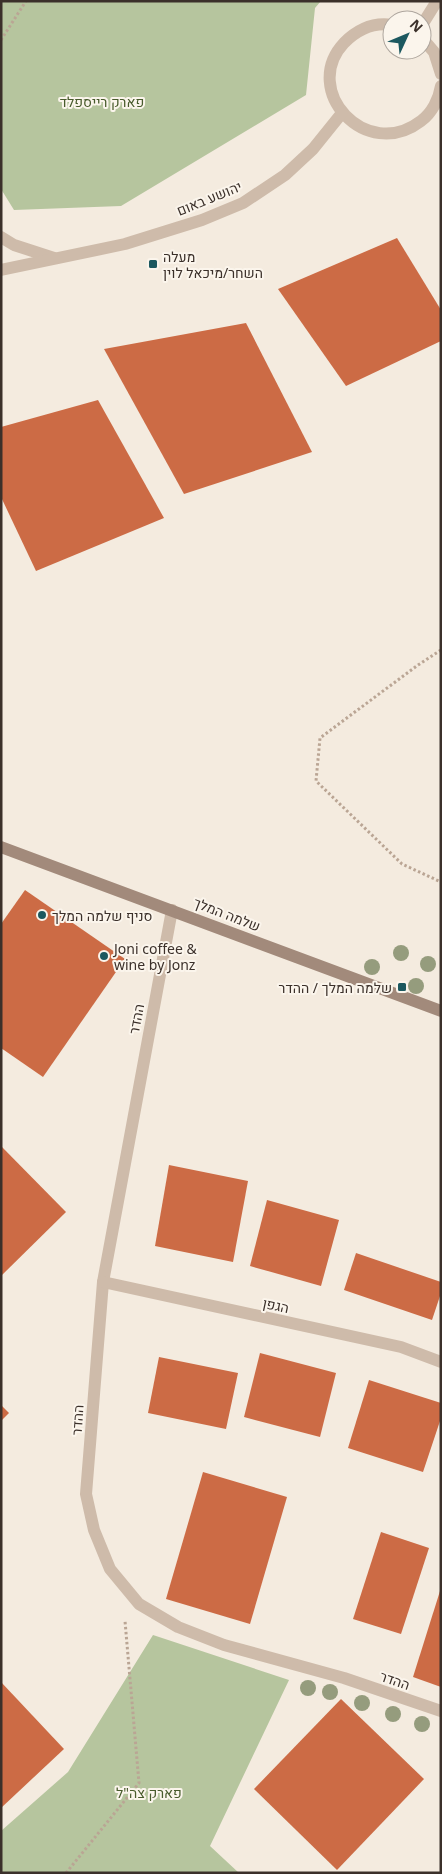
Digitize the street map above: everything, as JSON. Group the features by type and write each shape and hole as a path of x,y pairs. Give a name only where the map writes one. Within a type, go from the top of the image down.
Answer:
{"street":[{"path":"382,24 367,27 352,36 340,48 332,64 330,81 334,98 342,113 357,126 374,133 393,134 411,129 426,117 439,102 441,86"},
{"path":"432,50 441,74"},
{"name":"יהושע באום","path":"1,270 125,244 202,220 243,203 285,175 313,149 342,113"},
{"path":"1,237 14,245 57,258"},
{"name":"שלמה המלך","path":"1,847 441,1011"},
{"name":"ההדר","path":"172,910 103,1282 86,1494 94,1530 110,1569 139,1604 178,1627 224,1645 344,1678 441,1711"},
{"name":"הגפן","path":"103,1282 401,1347 441,1362"}],"path":[{"path":"1,40 26,1"},
{"path":"441,650 320,738 316,781 402,864 441,882"},
{"path":"66,1873 140,1783 122,1583"}],"green space":[{"name":"פארק רייספלד","path":"1,1 321,1 315,8 306,95 121,206 14,210 1,189"},
{"name":"פארק צה\"ל","path":"153,1635 289,1680 210,1846 239,1873 1,1873 1,1831 68,1772"}],"building":[{"path":"397,238 441,310 441,341 346,386 278,289"},
{"path":"246,323 312,452 184,494 104,349"},
{"path":"98,400 164,518 36,571 1,497 1,427"},
{"path":"25,890 125,959 43,1077 1,1048 1,924"},
{"path":"1,1146 66,1212 1,1276"},
{"path":"169,1165 248,1181 233,1262 155,1246"},
{"path":"267,1200 339,1220 321,1286 250,1266"},
{"path":"356,1253 441,1282 441,1293 432,1320 344,1290"},
{"path":"260,1353 336,1373 320,1437 244,1417"},
{"path":"159,1357 238,1373 226,1429 148,1413"},
{"path":"369,1380 441,1403 441,1418 423,1472 348,1448"},
{"path":"1,1405 9,1413 1,1421"},
{"path":"203,1472 287,1497 250,1624 166,1599"},
{"path":"381,1532 429,1548 401,1634 353,1619"},
{"path":"441,1591 441,1687 413,1677"},
{"path":"1,1682 64,1749 1,1808"},
{"path":"341,1699 424,1779 337,1870 254,1789"}],"place":[{"name":"מעלה השחר/מיכאל לוין","path":"153,264"},
{"name":"סניף שלמה המלך","path":"42,915"},
{"name":"Joni coffee & wine by Jonz","path":"104,956"},
{"name":"שלמה המלך / ההדר","path":"402,987"}]}
